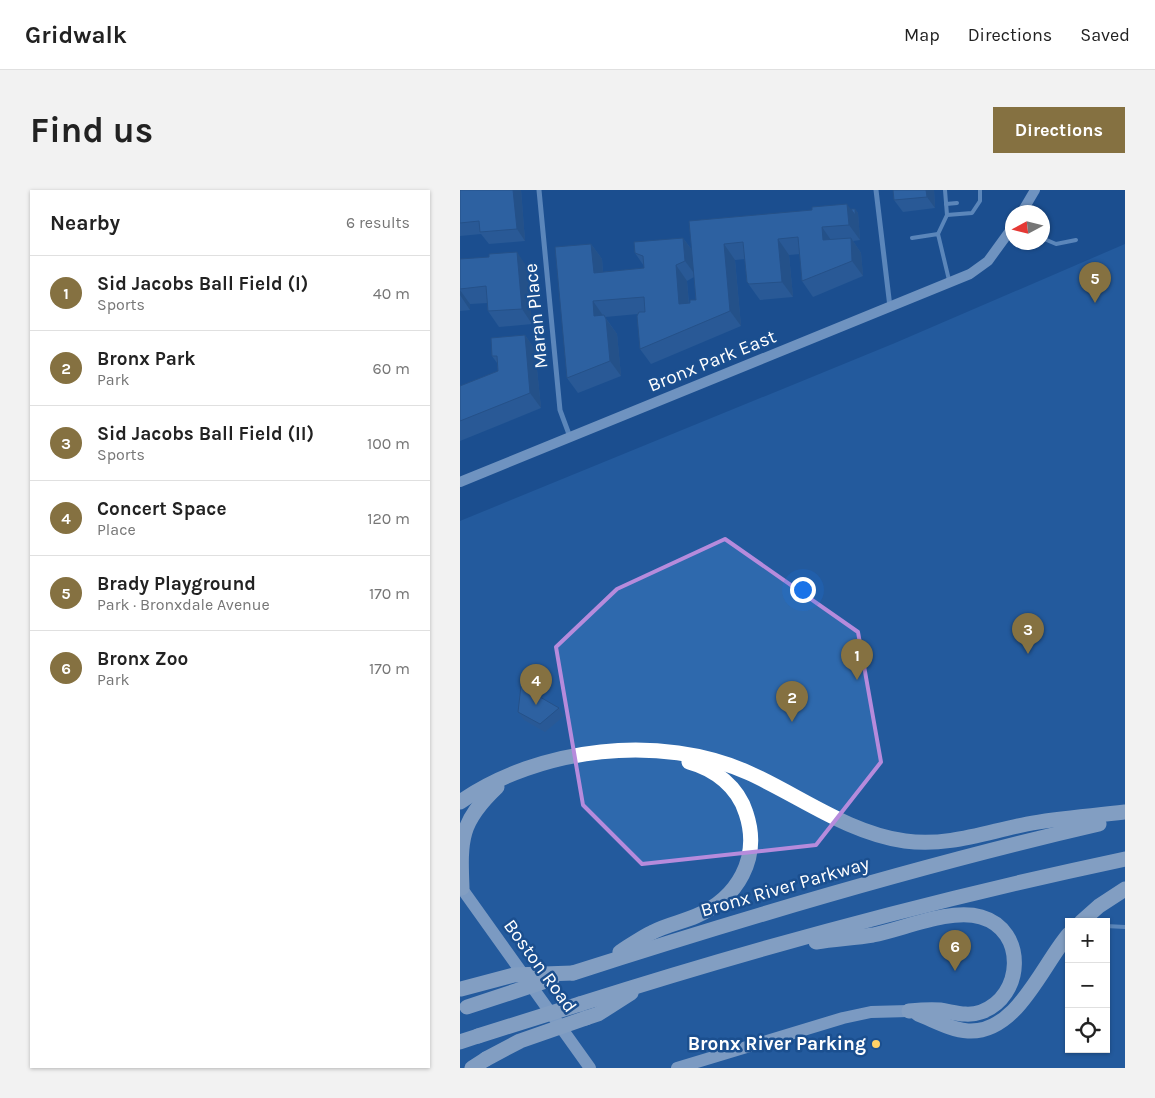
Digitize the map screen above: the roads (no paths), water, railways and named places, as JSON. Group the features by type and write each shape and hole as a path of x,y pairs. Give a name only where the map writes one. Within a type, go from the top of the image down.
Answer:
{"highway":[{"path":"460,802 481,789 536,766 568,757 613,751 639,751 688,753 716,760 747,772 864,830 906,841 950,842 1028,824 1125,812"},
{"path":"600,964 654,931 690,919 715,905 736,886 749,861 751,838 748,818 739,797 725,780 695,764 639,751"},
{"path":"461,887 461,851 468,821 478,805 506,778"},
{"name":"Bronx River Parkway","path":"463,1008 849,888 1004,847 1125,818"},
{"path":"460,1042 646,982 760,948 958,897 1125,859"},
{"path":"1086,918 1099,906 1125,889"},
{"path":"760,948 872,935 954,915 980,917 1002,929 1011,944 1014,972 1008,990 997,1003 989,1009 972,1014 938,1010 909,1011"},
{"path":"909,1011 960,1030 977,1030 992,1026 1005,1018 1019,1005 1065,940"},
{"path":"461,989 514,976 573,973"},
{"path":"472,1068 520,1041 598,1014 646,982"}],"main road":[{"path":"1026,205 1035,190"},
{"name":"Bronx Park East","path":"460,482 977,270 995,255 1005,239"},
{"name":"Boston Road","path":"461,887 590,1068"},
{"path":"677,1068 843,1018 871,1012 909,1011"}],"street":[{"name":"Maran Place","path":"539,190 560,410 570,438"},
{"path":"876,190 890,306"}],"lane":[{"path":"945,190 947,215 938,234 950,282"},
{"path":"947,215 972,212 978,201 980,190"},
{"path":"946,204 957,203"},
{"path":"912,238 938,234"},
{"path":"1050,241 1056,244 1076,240"},
{"path":"1110,926 1125,927"}],"place":[{"name":"Brady Playground","path":"1095,303"},
{"name":"Sid Jacobs Ball Field (II)","path":"1028,654"},
{"name":"Sid Jacobs Ball Field (I)","path":"857,680"},
{"name":"Concert Space","path":"536,705"},
{"name":"Bronx Park","path":"792,722"},
{"name":"Bronx Zoo","path":"955,971"},
{"name":"Bronx River Parking","path":"876,1044"}]}
